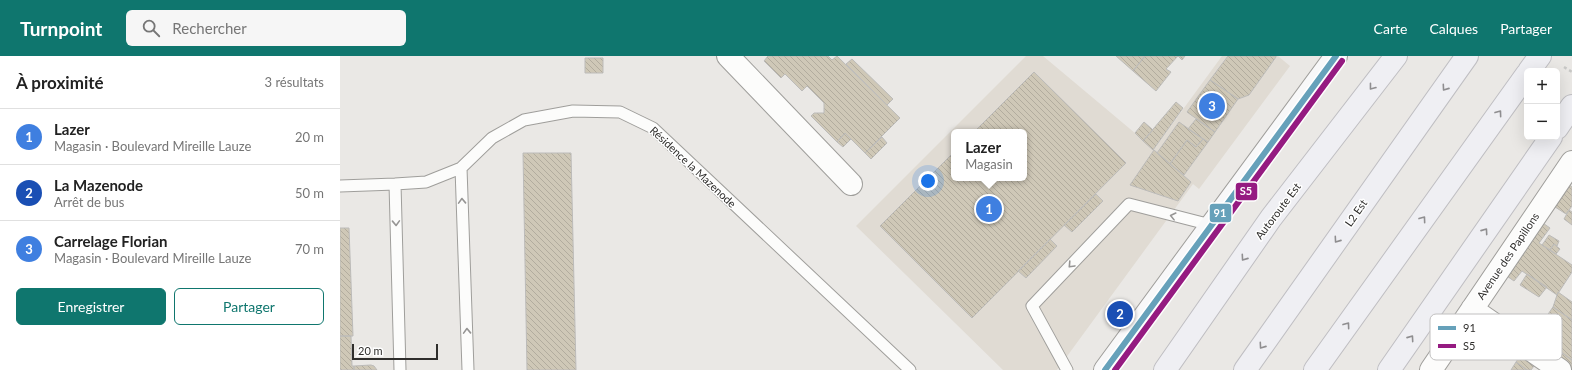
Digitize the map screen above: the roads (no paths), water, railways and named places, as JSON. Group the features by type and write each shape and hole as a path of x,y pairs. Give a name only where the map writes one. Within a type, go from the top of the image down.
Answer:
{"highway":[{"name":"Autoroute Est","path":"1165,370 1271,218 1396,56"},
{"name":"L2 Est","path":"1245,370 1467,56"},
{"path":"1531,68 1540,56"},
{"path":"1318,365 1524,78"},
{"path":"1560,124 1572,106"},
{"path":"1389,370 1549,140"}],"main road":[{"path":"1105,370 1336,56"}],"street":[{"path":"728,56 851,184"},
{"name":"Avenue des Papillons","path":"1469,314 1572,162"},
{"path":"1472,309 1479,314"},
{"name":"Avenue des Papillons","path":"1431,370 1438,360"},
{"path":"1546,360 1560,370"}],"lane":[{"name":"Résidence la Mazenode","path":"340,186 426,182 461,168 492,138 524,120 573,110 620,112 653,128 910,370"},
{"path":"461,168 468,370"},
{"path":"394,184 400,370"},
{"path":"1067,370 1032,306 1128,204 1211,225"}],"place":[{"name":"Carrelage Florian","path":"1212,106"},
{"name":"Lazer","path":"989,209"},
{"name":"La Mazenode","path":"1120,314"}]}
